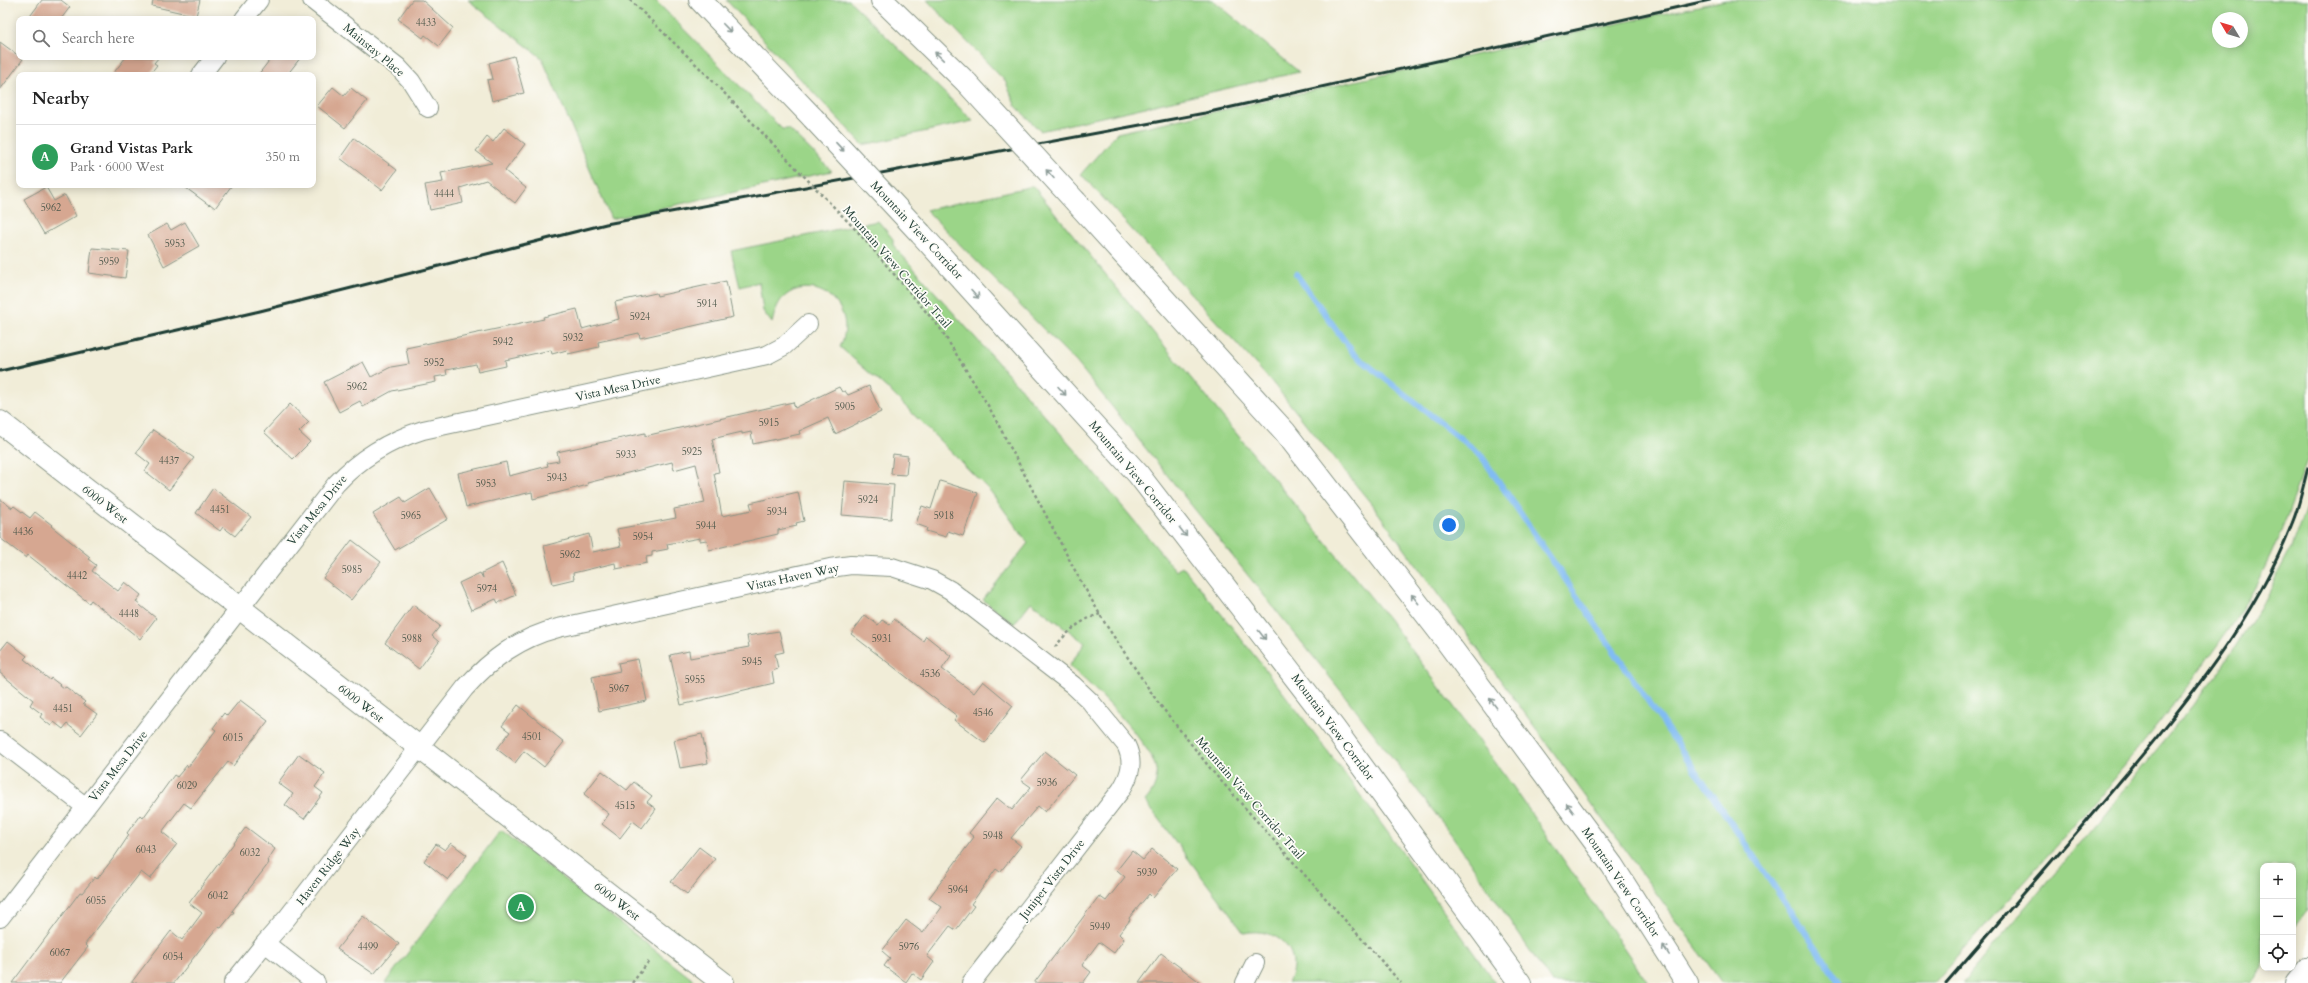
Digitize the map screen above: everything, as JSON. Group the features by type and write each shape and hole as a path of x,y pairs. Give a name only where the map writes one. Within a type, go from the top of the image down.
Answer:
{"main road":[{"name":"Mountain View Corridor","path":"700,0 921,234 1138,474 1334,728 1520,983"},
{"name":"Mountain View Corridor","path":"882,0 967,83 1285,432 1439,631 1612,865 1687,983"},
{"name":"6000 West","path":"0,422 723,983"},
{"path":"2297,983 2308,969"}],"street":[{"path":"246,16 259,0"},
{"name":"Mainstay Place","path":"312,0 398,67 411,81 428,108"},
{"path":"203,72 213,60"},
{"name":"Vista Mesa Drive","path":"0,918 336,484 361,460 390,442 423,430 759,358 784,346 808,324"},
{"name":"Vistas Haven Way","path":"419,747 465,688 490,661 507,649 539,633 830,568 872,565 913,572 950,590 1069,681 1090,701 1126,745 1131,759 1130,774"},
{"path":"0,741 86,807"},
{"name":"Haven Ridge Way","path":"233,983 287,918 419,747"},
{"name":"Juniper Vista Drive","path":"972,983 1121,790 1130,774"},
{"path":"265,943 316,983"},
{"path":"1245,983 1255,963"}],"path":[{"name":"Mountain View Corridor Trail","path":"630,0 708,76 858,232 944,335 989,408 1100,614 1135,670 1190,744 1401,983"},
{"path":"1067,632 1089,617 1100,614"},
{"path":"632,983 650,960"}],"green space":[{"path":"468,0 655,0 782,129 789,129 832,171 611,219 542,58"},
{"path":"726,0 849,0 973,121 863,145"},
{"path":"927,0 1213,0 1299,72 1040,131 1015,105 1006,82"},
{"path":"1726,0 2308,0 2308,458 2283,527 2265,567 2248,599 2218,644 2157,726 2126,764 2063,838 1934,983 1722,983 1374,507 1271,381 1081,174 1117,133"},
{"path":"1033,186 1388,618 1512,785 1648,983 1552,983 1451,834 1345,696 1077,363 926,210"},
{"path":"878,221 893,239 893,245 1077,452 1176,571 1182,566 1223,616 1343,771 1495,983 1288,983 1292,971 1293,961 1290,951 1284,943 1267,933 1244,933 1145,801 1154,789 1157,775 1155,765 1148,751 1110,705 1069,666 1085,643 1031,602 1014,624 983,600 1028,543 991,492 889,390 840,347 845,331 844,317 838,305 829,296 818,290 805,288 792,291 779,303 772,323 763,311 759,282 740,287 731,251"},
{"path":"2308,502 2308,910 2296,925 2296,863 2260,863 2261,971 2251,983 1962,983 2094,827 2218,674 2261,606 2291,548"},
{"path":"501,830 697,983 385,983"}],"building":[{"path":"42,0 61,0 70,7 63,16 30,16"},
{"path":"153,0 200,0 196,16 152,6"},
{"path":"412,0 422,0 453,28 439,46 425,35 423,38 398,19"},
{"path":"0,42 16,54 16,60 22,60 0,90"},
{"path":"514,56 524,93 492,101 487,80 493,79 489,63"},
{"path":"124,60 156,60 154,63 157,65 151,72 114,72"},
{"path":"270,60 299,60 289,72 260,72"},
{"path":"333,87 344,96 351,88 367,101 345,128 317,106"},
{"path":"504,128 525,144 505,171 526,188 515,203 486,180 460,188 463,203 430,210 425,185 443,182 441,173 492,163 476,151 487,137 493,142"},
{"path":"354,138 397,170 382,190 340,158"},
{"path":"47,188 54,201 65,195 76,216 44,234 24,199"},
{"path":"186,188 230,188 215,208 210,204 209,205"},
{"path":"185,222 199,246 164,266 148,235 167,224 171,230"},
{"path":"92,248 129,251 125,278 89,273"},
{"path":"726,281 733,317 640,338 639,333 598,342 599,347 568,354 567,350 552,354 551,350 505,360 506,366 478,372 476,364 446,370 447,375 435,377 436,382 392,391 363,407 360,401 339,412 324,382 363,362 371,377 391,367 409,364 406,348 544,319 543,317 577,309 582,329 619,319 615,302 656,293 657,296"},
{"path":"869,386 881,412 835,434 828,418 799,431 800,434 753,444 751,432 742,434 742,432 712,439 719,472 714,473 722,516 752,510 750,503 798,492 804,521 796,523 797,526 778,530 778,534 709,550 707,540 700,541 700,538 667,544 668,549 652,552 652,556 646,557 647,563 616,569 615,563 573,573 574,579 553,584 544,546 589,534 593,552 621,546 617,529 676,518 674,509 705,503 696,464 674,470 672,462 587,483 588,485 533,499 532,492 466,507 458,473 506,462 509,476 548,466 547,463 559,461 557,452 645,433 645,436 793,402 795,408 839,387 842,392 845,391 848,395"},
{"path":"290,404 309,422 299,432 310,442 293,459 264,432"},
{"path":"153,430 194,458 169,490 145,471 150,464 136,453"},
{"path":"893,454 908,456 906,475 891,474"},
{"path":"845,481 894,485 891,519 842,515"},
{"path":"940,481 978,493 963,536 948,531 946,537 926,531 927,528 916,524 922,506 931,509"},
{"path":"213,488 251,517 235,536 223,527 220,531 196,513"},
{"path":"430,488 448,519 395,550 373,514 401,497 405,503"},
{"path":"0,499 12,508 14,506 30,518 35,512 52,525 51,526 90,557 88,559 96,565 92,571 118,591 125,582 141,595 136,602 156,618 140,639 91,600 89,603 28,555 26,558 0,538"},
{"path":"352,540 381,562 351,600 323,578"},
{"path":"502,563 516,595 498,603 496,599 471,610 459,583 480,573 483,578 482,573"},
{"path":"413,605 440,626 432,636 439,642 419,669 385,643"},
{"path":"865,615 878,625 882,620 890,625 894,619 923,641 926,636 951,656 942,669 974,693 983,681 1013,706 985,743 954,720 957,716 851,634"},
{"path":"779,631 784,652 775,654 778,669 772,671 774,683 681,705 670,655 689,651 690,658 749,647 747,636"},
{"path":"8,641 27,656 24,659 50,680 51,678 64,688 66,687 85,702 83,704 97,714 81,735 67,724 63,729 54,722 51,726 40,717 42,714 30,705 33,700 0,673 0,651"},
{"path":"638,659 647,701 599,711 592,677 620,671 618,663"},
{"path":"240,700 268,721 233,766 228,762 191,808 184,803 162,832 177,844 150,879 141,872 85,944 88,947 60,983 12,983 80,892 82,893 95,877 97,879 115,856 129,835 127,833 140,815 143,818 174,775 177,777 187,765 188,767 216,730 213,728 224,713 227,716"},
{"path":"518,705 564,742 544,767 524,751 515,763 497,749 510,732 502,726"},
{"path":"702,734 708,763 680,768 674,740"},
{"path":"1045,751 1075,775 1045,812 1038,806 1011,838 1021,846 1000,872 996,869 971,904 974,906 956,930 950,926 927,956 934,962 921,980 912,973 906,982 884,966 890,958 882,951 906,920 923,933 942,907 929,898 974,837 969,833 997,798 1012,810 1031,787 1021,780"},
{"path":"299,754 325,773 315,787 323,793 304,819 285,805 293,794 278,783"},
{"path":"602,771 627,790 634,782 652,796 647,802 656,809 642,828 633,821 620,838 602,824 609,814 584,794"},
{"path":"246,827 275,849 267,861 269,863 232,911 234,912 221,928 218,927 211,935 174,983 131,983 171,931 182,940 202,913 189,903"},
{"path":"451,843 467,855 448,880 424,861 436,844 445,850"},
{"path":"699,847 715,859 687,894 671,882"},
{"path":"1152,849 1177,869 1153,898 1149,894 1129,918 1130,920 1119,934 1124,939 1114,953 1099,942 1082,965 1091,972 1083,983 1034,983 1099,896 1106,901 1125,877 1117,870 1132,851 1143,860"},
{"path":"363,916 399,944 374,974 337,949"},
{"path":"1161,953 1201,983 1139,983"}],"waterway":[{"path":"1296,274 1354,354 1480,454 1839,982"}],"railway":[{"path":"0,371 260,311 606,224 1205,113 1710,0"},
{"path":"1946,983 2143,755 2193,692 2216,660 2239,627 2277,558 2300,501 2308,468"}],"place":[{"name":"Grand Vistas Park","path":"521,907"}]}
